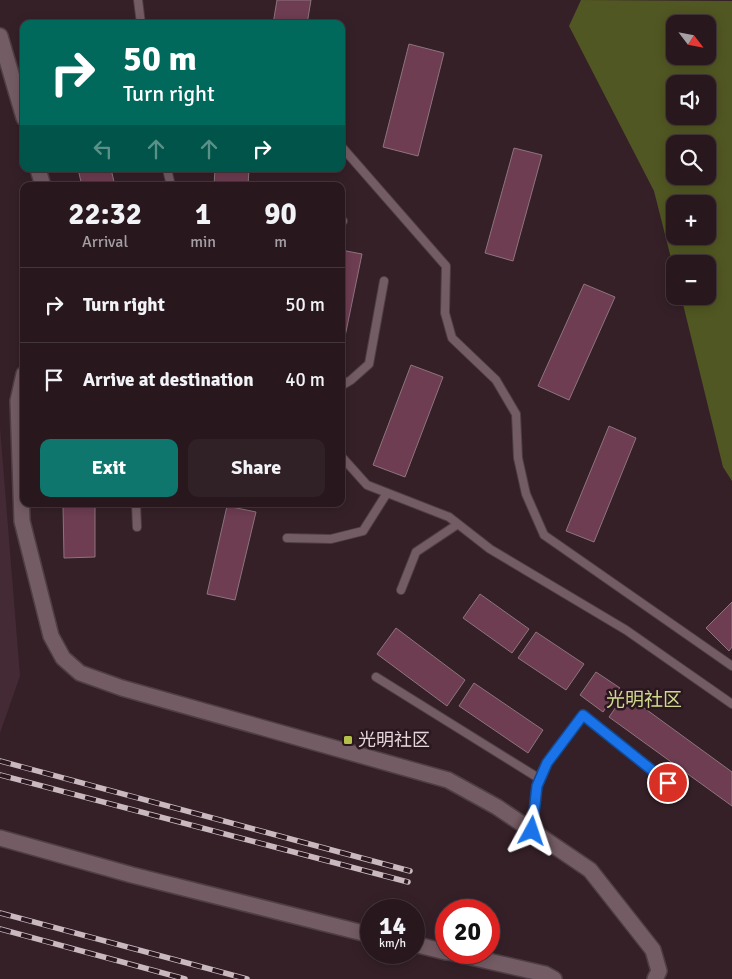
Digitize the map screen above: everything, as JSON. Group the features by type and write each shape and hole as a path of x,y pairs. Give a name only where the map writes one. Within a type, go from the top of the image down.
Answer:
{"street":[{"path":"0,36 20,103"},
{"path":"20,392 18,401 20,461"},
{"path":"22,507 22,521 51,636 63,658 80,673 122,688 448,780 497,808 590,870 654,950 659,971 655,979"},
{"path":"0,838 132,875 360,932"},
{"path":"500,964 544,974 554,979"}],"lane":[{"path":"138,0 140,20"},
{"path":"345,151 446,266 445,313 452,338 496,380 516,414 520,467 526,494 544,536 732,666"},
{"path":"345,383 369,364 384,281"},
{"path":"345,460 367,485 448,517 490,549 626,630 732,704"},
{"path":"287,538 331,539 363,531 387,493"},
{"path":"136,507 137,527"},
{"path":"401,590 416,552 458,524"},
{"path":"376,677 540,780"},
{"path":"532,831 537,786 547,763 583,715 668,783"}],"shaded area":[{"path":"0,428 20,676 0,733"}],"green space":[{"path":"581,0 732,1 732,481 723,467 683,305 716,305 716,255 670,255 668,245 716,245 716,195 666,195 666,238 654,191 569,26"}],"building":[{"path":"277,0 311,0 308,20 274,20"},
{"path":"409,44 444,53 418,156 383,147"},
{"path":"514,148 542,155 513,261 485,253"},
{"path":"79,172 112,172 114,182 81,182"},
{"path":"215,172 249,172 248,182 214,182"},
{"path":"345,251 362,254 345,337"},
{"path":"584,284 615,297 569,400 538,386"},
{"path":"411,365 443,377 405,477 373,465"},
{"path":"609,426 636,438 594,542 566,531"},
{"path":"63,507 95,507 95,557 64,558"},
{"path":"227,507 256,512 235,600 207,594"},
{"path":"480,594 529,629 512,653 463,618"},
{"path":"732,602 732,647 729,651 706,628"},
{"path":"396,628 465,680 447,706 377,654"},
{"path":"536,632 584,664 566,690 518,658"},
{"path":"596,672 620,688 603,712 580,695"},
{"path":"474,683 543,730 528,753 459,706"},
{"path":"625,694 732,772 732,806 609,717"}],"railway":[{"path":"0,761 410,871"},
{"path":"0,775 408,882"},
{"path":"0,913 247,979"},
{"path":"0,929 185,979"}],"place":[{"name":"光明社区","path":"348,740"}],"district":[{"name":"光明社区","path":"644,699"}],"route":[{"path":"532,831 537,786 547,763 583,715 668,783"}]}
